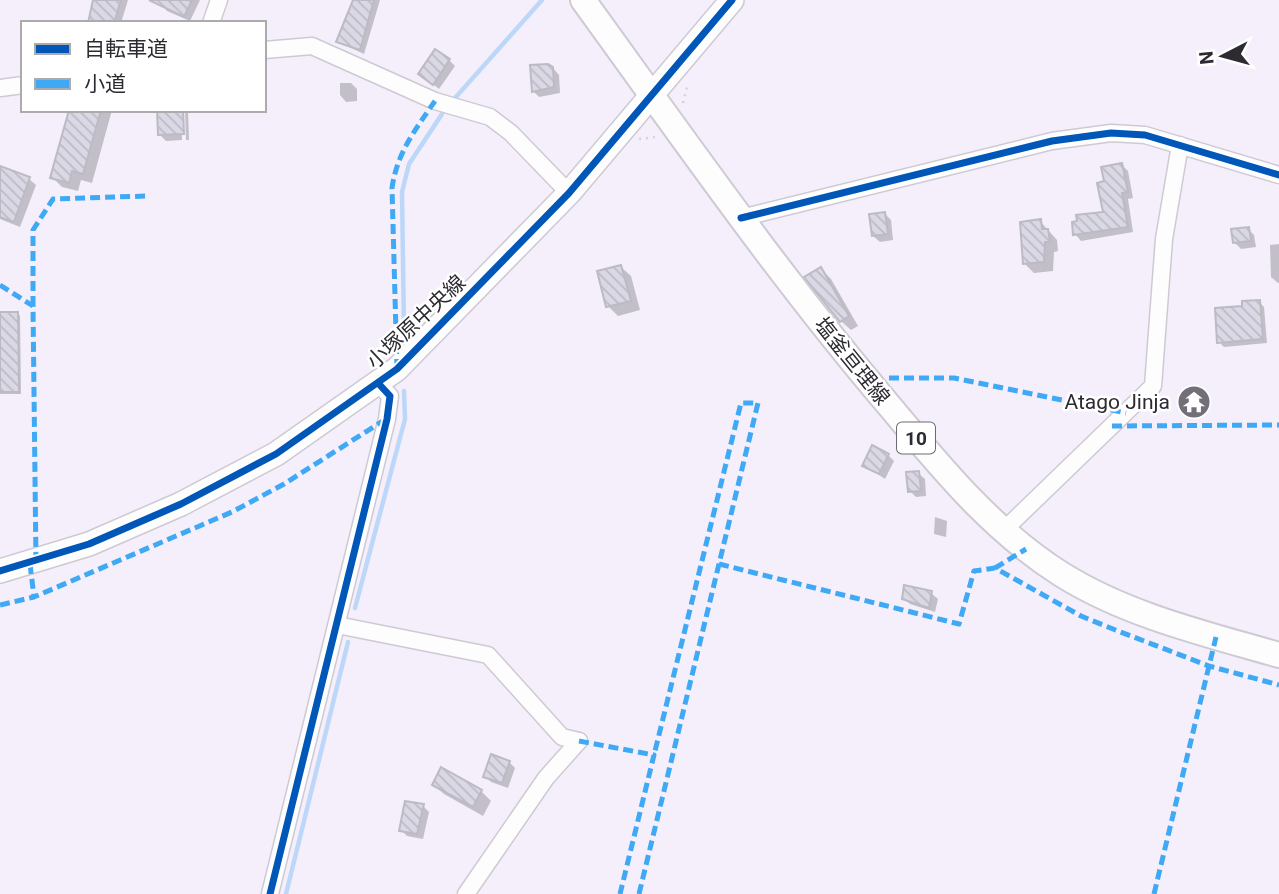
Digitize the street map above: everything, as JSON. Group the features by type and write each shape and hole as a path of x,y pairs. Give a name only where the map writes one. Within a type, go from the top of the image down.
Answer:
{"main road":[{"name":"塩釜亘理線","path":"583,0 834,342 962,492 1003,531 1062,575 1115,601 1279,655"}],"street":[{"path":"212,21 219,0"},
{"name":"小塚原中央線","path":"0,571 89,544 181,504 276,454 378,383 425,343 569,193 732,0"},
{"path":"266,51 312,46 435,101 490,117 511,133 569,193"},
{"path":"0,88 21,85"},
{"path":"741,218 1052,141 1111,133 1145,135 1279,175"},
{"path":"1003,531 1153,386 1164,239 1180,145"},
{"path":"270,894 387,419 390,396 378,383"},
{"path":"337,625 488,655 562,737 579,741 546,778 466,894"}],"path":[{"path":"682,110 688,83"},
{"path":"645,137 658,137"}],"building":[{"path":"93,0 121,0 115,21 88,21"},
{"path":"149,0 192,0 184,17"},
{"path":"353,0 374,0 360,50 336,42"},
{"path":"435,49 450,59 433,85 418,74"},
{"path":"548,64 553,67 554,87 532,92 530,65"},
{"path":"68,112 100,112 83,174 72,171 69,183 50,178"},
{"path":"157,112 183,112 184,134 158,135"},
{"path":"1122,163 1128,192 1122,193 1128,227 1073,235 1072,222 1077,221 1076,215 1103,212 1097,183 1104,181 1101,167"},
{"path":"0,166 30,177 14,222 0,217"},
{"path":"885,212 888,234 872,236 869,214"},
{"path":"1041,219 1042,229 1048,229 1050,242 1045,242 1044,262 1023,264 1020,222"},
{"path":"1249,227 1251,241 1233,243 1231,229"},
{"path":"621,265 631,301 606,307 597,271"},
{"path":"821,267 849,316 840,322 804,277"},
{"path":"1260,300 1263,339 1217,343 1215,308 1242,306 1242,301"},
{"path":"0,312 18,312 19,392 0,392"},
{"path":"872,445 889,454 879,474 862,466"},
{"path":"919,471 921,491 908,492 906,472"},
{"path":"904,585 932,591 929,608 902,599"},
{"path":"491,754 510,761 502,783 483,777"},
{"path":"441,767 482,790 473,807 432,785"},
{"path":"405,801 424,804 417,834 399,831"}],"waterway":[{"path":"455,98 542,0"},
{"path":"404,330 402,192 409,164 442,114"},
{"path":"355,608 405,419 404,391"},
{"path":"286,894 348,642"}],"marked path":[{"path":"397,369 392,188 403,153 435,101"},
{"path":"33,306 33,230 53,199 147,196"},
{"path":"0,285 33,306 36,562"},
{"path":"889,378 954,378 1126,413"},
{"path":"639,894 758,403 741,403 654,755"},
{"path":"0,605 34,597 232,512 284,484 386,419"},
{"path":"1112,426 1279,425"},
{"path":"995,568 1026,549"},
{"path":"30,564 34,597"},
{"path":"719,564 959,624 974,571 995,568 1081,616 1209,666 1279,685"},
{"path":"1154,894 1216,637"},
{"path":"579,741 654,755 620,894"}],"cycle path":[{"path":"0,571 89,544 181,504 276,454 397,369 569,193 732,0"},
{"path":"741,218 1052,141 1111,133 1145,135 1279,175"},
{"path":"270,894 387,419 390,396 378,383"}],"place":[{"name":"Atago Jinja","path":"1194,402"}]}
